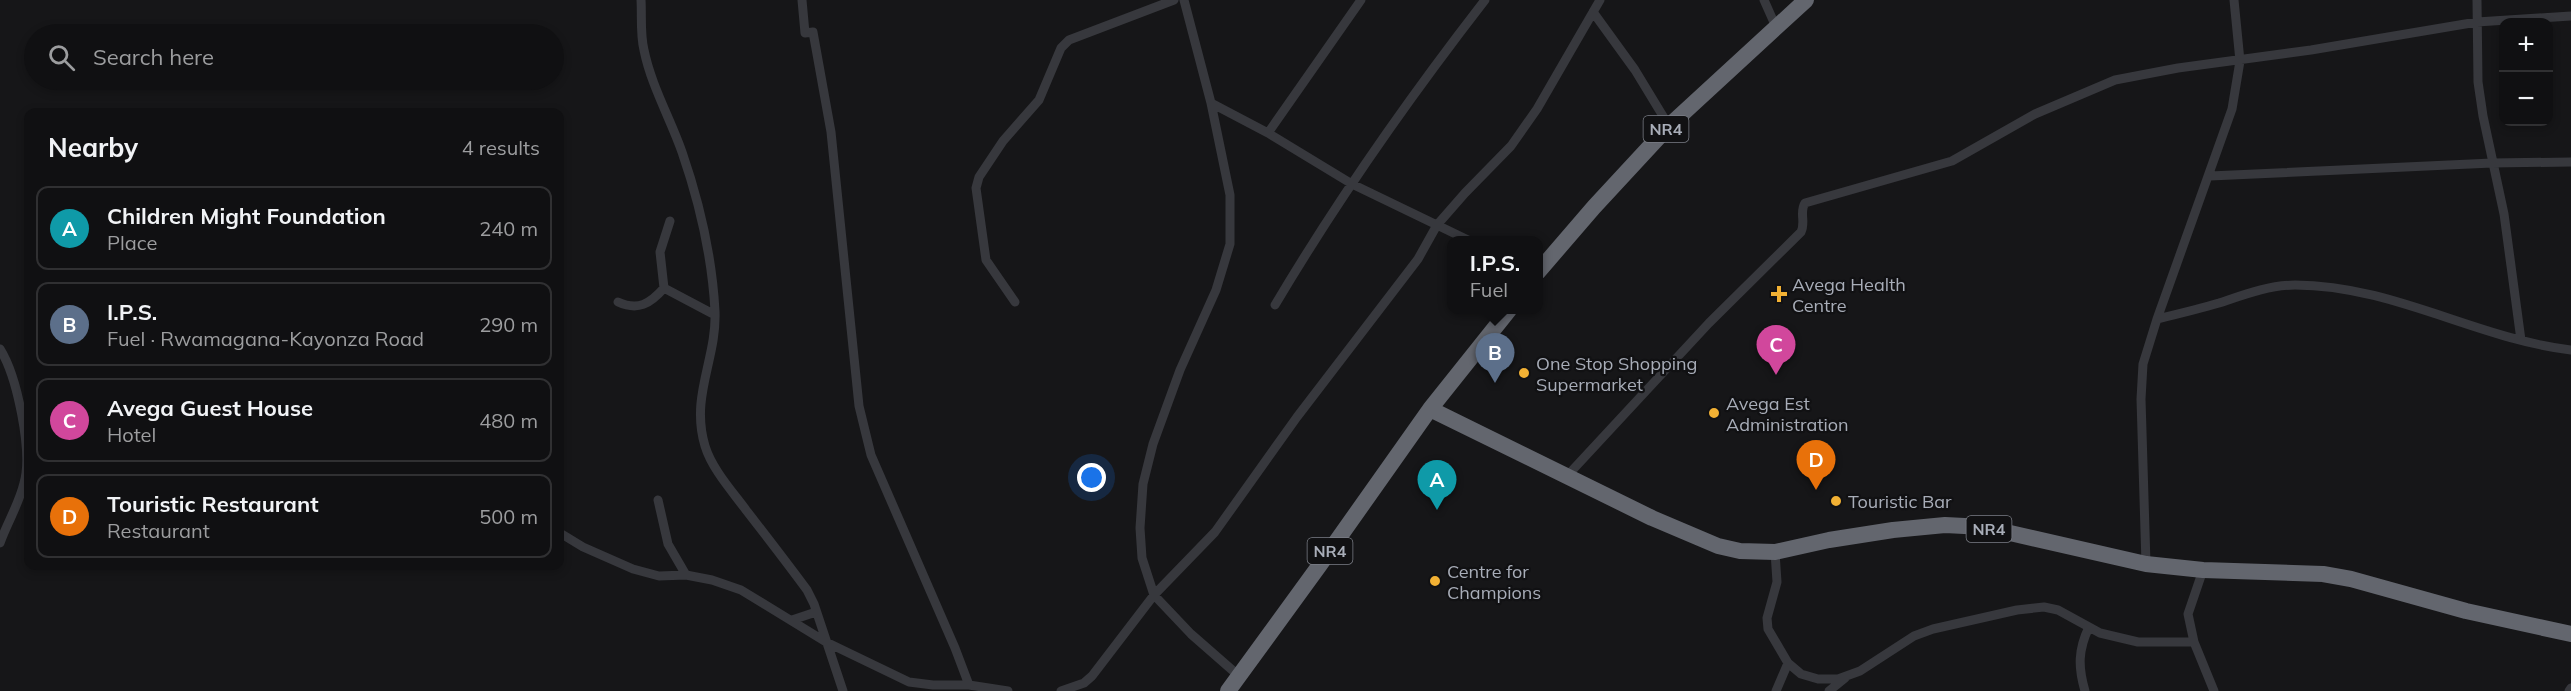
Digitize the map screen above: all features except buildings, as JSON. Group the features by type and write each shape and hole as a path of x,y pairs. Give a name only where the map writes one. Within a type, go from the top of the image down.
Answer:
{"highway":[{"name":"NR4","path":"1543,267 1594,207 1669,126 1806,0"},
{"name":"NR4","path":"1228,691 1431,409 1505,314"},
{"name":"NR4","path":"1431,409 1652,518 1718,546 1740,551 1775,552 1872,533 1946,525 1984,527 2146,564 2203,570 2323,574 2351,579 2466,611 2571,633"}],"street":[{"path":"641,0 643,49 700,208 711,262 715,315 702,385 700,425 706,448 737,499 807,590 843,691"},
{"path":"802,0 805,33 813,32 831,132 859,406 871,455 969,685"},
{"path":"1015,302 986,260 976,199 979,177 1002,141 1039,100 1061,48 1069,40 1174,0"},
{"path":"1184,0 1211,103 1230,195 1230,244 1216,290 1180,370 1143,484 1140,528 1142,558 1154,595 1191,634 1239,676"},
{"path":"1268,133 1360,0"},
{"path":"1275,305 1312,242 1436,64 1485,0"},
{"path":"1061,691 1084,683 1092,676 1154,595 1215,532 1297,417 1418,259 1437,225 1511,147 1542,100 1600,0"},
{"path":"1764,0 1776,27"},
{"path":"2146,564 2141,399 2143,364 2232,109 2240,61 2234,0"},
{"path":"2477,0 2478,82 2492,162 2504,213 2521,340"},
{"path":"1593,12 1635,70 1669,126"},
{"path":"1567,476 1709,323 1801,231 1802,208 1805,203 1952,161 2035,114 2115,80 2178,68 2240,61 2477,22 2571,16"},
{"path":"1211,103 1268,133 1352,184 1460,236"},
{"path":"2210,176 2492,162 2571,162"},
{"path":"664,288 660,252 670,221"},
{"path":"2157,319 2250,293 2294,285 2368,293 2521,340 2571,350"},
{"path":"664,288 715,315"},
{"path":"618,302 631,308 645,306 664,288"},
{"path":"0,349 8,362 20,400 24,447"},
{"path":"0,543 24,484"},
{"path":"658,501 668,544 686,575"},
{"path":"564,534 633,569 659,576 686,575 712,580 741,590 826,642 909,682 969,685 1008,691"},
{"path":"1775,552 1777,582 1767,618 1768,628 1788,663 1801,674 1818,679 1838,679 1860,671 1914,636 1933,629 2018,610 2044,607 2058,610 2100,633 2138,642 2194,642"},
{"path":"2203,570 2188,614 2194,642 2214,691"},
{"path":"792,620 816,612"},
{"path":"2085,691 2079,668 2081,644 2089,627"},
{"path":"1776,691 1788,663"},
{"path":"1829,691 1849,675"}],"place":[{"name":"Avega Health Centre","path":"1779,294"},
{"name":"One Stop Shopping Supermarket","path":"1524,373"},
{"name":"Avega Guest House","path":"1776,375"},
{"name":"I.P.S.","path":"1495,383"},
{"name":"Avega Est Administration","path":"1714,413"},
{"name":"Touristic Restaurant","path":"1816,490"},
{"name":"Touristic Bar","path":"1836,501"},
{"name":"Children Might Foundation","path":"1437,510"},
{"name":"Centre for Champions","path":"1435,581"}]}
